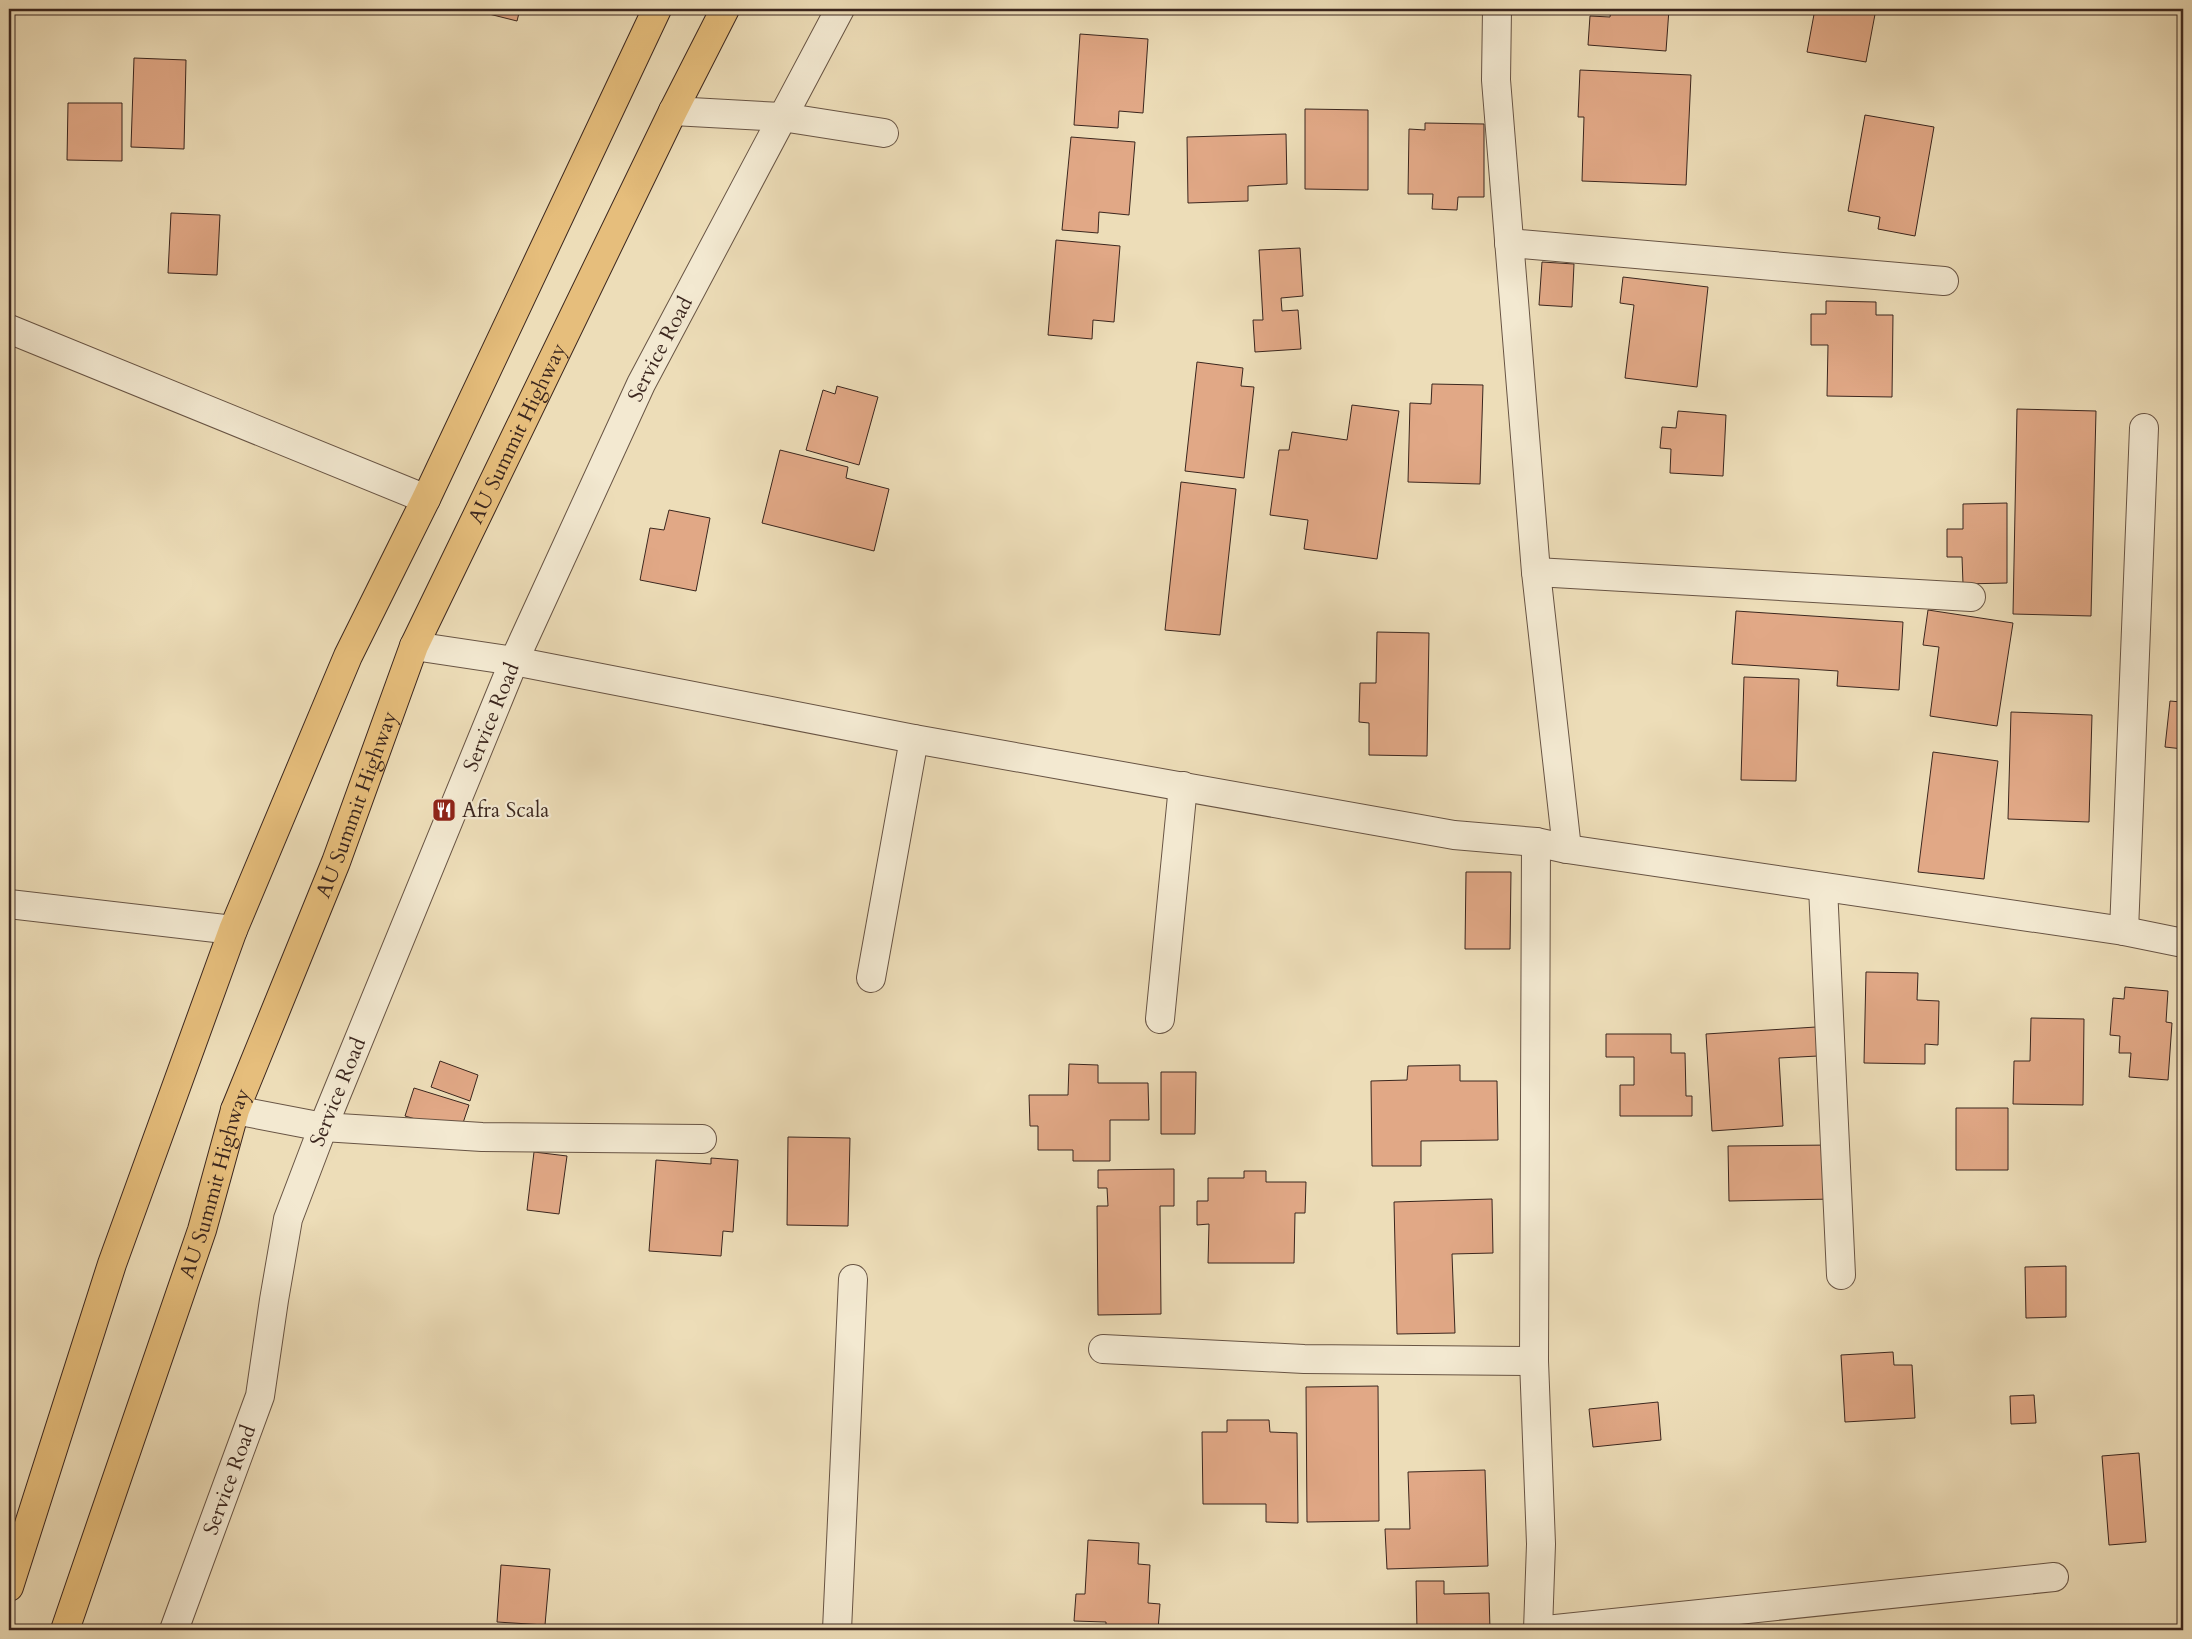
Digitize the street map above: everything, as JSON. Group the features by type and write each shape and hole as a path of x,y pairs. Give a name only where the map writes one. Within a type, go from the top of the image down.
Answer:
{"main road":[{"path":"9,1587 112,1264 233,930 348,656 426,499 657,9"},
{"name":"AU Summit Highway","path":"65,1630 202,1230 234,1110 336,862 414,646 673,111 725,9"}],"street":[{"name":"Service Road","path":"174,1630 260,1396 288,1219 322,1127 514,661 641,384 840,9"},
{"path":"1497,9 1496,80 1536,572 1567,850"},
{"path":"673,111 782,117 884,133"},
{"path":"1509,243 1944,281"},
{"path":"9,329 426,499"},
{"path":"2124,931 2144,428"},
{"path":"1536,572 1971,597"},
{"path":"414,646 514,661 914,738 1454,835 1536,842 1567,850 2124,931 2183,943"},
{"path":"871,978 914,738"},
{"path":"1160,1019 1183,786"},
{"path":"1536,842 1534,1360 1541,1544 1538,1630"},
{"path":"1823,887 1841,1276"},
{"path":"9,904 233,930"},
{"path":"234,1110 322,1127 482,1137 702,1139"},
{"path":"837,1630 853,1279"},
{"path":"1103,1349 1304,1359 1534,1360"},
{"path":"1546,1630 2054,1577"}],"building":[{"path":"469,9 520,9 517,21"},
{"path":"1611,9 1669,9 1666,51 1588,45 1590,16 1610,17"},
{"path":"1815,9 1876,9 1866,62 1807,52"},
{"path":"1080,34 1148,39 1143,113 1119,111 1118,128 1074,125"},
{"path":"134,58 186,60 184,149 131,147"},
{"path":"1580,70 1691,75 1686,185 1582,181 1584,117 1578,117"},
{"path":"68,103 122,103 122,161 67,160"},
{"path":"1305,109 1368,110 1368,190 1305,189"},
{"path":"1865,115 1934,127 1915,236 1878,229 1880,217 1848,211"},
{"path":"1425,123 1484,124 1484,197 1458,197 1457,210 1432,209 1433,194 1408,194 1409,129 1425,130"},
{"path":"1286,134 1287,184 1248,186 1248,201 1188,203 1187,137"},
{"path":"1071,137 1135,142 1129,215 1099,212 1098,233 1062,230"},
{"path":"171,213 220,215 217,275 168,273"},
{"path":"1056,240 1120,246 1114,322 1093,320 1092,339 1048,335"},
{"path":"1300,248 1303,296 1281,298 1282,311 1298,310 1301,349 1255,352 1253,320 1263,320 1259,250"},
{"path":"1542,262 1574,264 1572,307 1539,305"},
{"path":"1623,277 1708,287 1697,387 1625,378 1634,305 1620,303"},
{"path":"1826,301 1876,302 1876,315 1893,315 1892,397 1827,396 1828,345 1811,345 1811,314 1826,314"},
{"path":"1197,362 1243,368 1241,386 1254,387 1244,478 1185,471"},
{"path":"1432,384 1483,385 1480,484 1408,482 1410,403 1431,404"},
{"path":"837,386 878,397 859,465 806,450 823,390 835,394"},
{"path":"1352,405 1399,411 1377,559 1304,549 1308,520 1270,515 1279,450 1289,450 1292,432 1347,440"},
{"path":"2017,409 2096,411 2091,616 2013,614"},
{"path":"1678,411 1726,415 1723,476 1670,473 1671,449 1660,448 1662,427 1676,428"},
{"path":"780,450 848,467 846,478 889,489 874,551 762,523"},
{"path":"1181,482 1236,489 1220,635 1165,630"},
{"path":"2007,503 2007,583 1963,584 1962,557 1947,557 1947,529 1963,529 1963,504"},
{"path":"669,510 710,518 696,591 640,580 650,528 664,530"},
{"path":"1928,610 2013,623 1997,726 1930,716 1939,647 1923,645"},
{"path":"1736,611 1903,622 1899,690 1837,686 1838,671 1732,664"},
{"path":"1377,632 1429,633 1427,756 1369,755 1369,723 1359,722 1360,683 1376,683"},
{"path":"1744,677 1799,679 1796,781 1741,780"},
{"path":"2182,688 2183,749 2165,747 2170,701 2181,702"},
{"path":"2011,712 2092,715 2089,822 2008,819"},
{"path":"1933,752 1998,761 1984,879 1918,872"},
{"path":"1466,872 1511,872 1510,949 1465,949"},
{"path":"1866,972 1918,973 1917,1000 1939,1001 1938,1045 1925,1044 1925,1064 1864,1063"},
{"path":"2125,987 2168,991 2166,1022 2172,1023 2168,1080 2129,1077 2131,1053 2119,1053 2120,1036 2110,1035 2113,998 2124,999"},
{"path":"2031,1018 2084,1019 2083,1105 2013,1104 2014,1061 2030,1061"},
{"path":"1816,1027 1818,1056 1779,1058 1783,1126 1712,1131 1706,1034"},
{"path":"1606,1034 1671,1034 1671,1053 1685,1053 1686,1096 1692,1096 1692,1116 1620,1116 1620,1085 1634,1085 1634,1057 1606,1057"},
{"path":"440,1061 478,1075 470,1101 431,1087"},
{"path":"1069,1064 1098,1065 1098,1083 1148,1083 1149,1120 1110,1120 1110,1161 1073,1161 1073,1150 1038,1150 1038,1126 1030,1126 1029,1095 1068,1095"},
{"path":"1460,1065 1460,1081 1497,1081 1498,1140 1421,1141 1421,1166 1372,1166 1371,1081 1407,1080 1408,1066"},
{"path":"1161,1072 1196,1072 1195,1134 1161,1134"},
{"path":"414,1088 469,1105 460,1132 405,1116"},
{"path":"1956,1108 2008,1108 2008,1170 1956,1170"},
{"path":"788,1137 850,1138 848,1226 787,1225"},
{"path":"1833,1145 1834,1199 1729,1201 1728,1146"},
{"path":"534,1152 567,1156 559,1214 527,1210"},
{"path":"711,1158 738,1160 733,1232 723,1231 721,1256 649,1251 656,1160 711,1164"},
{"path":"1174,1169 1174,1206 1160,1206 1161,1314 1098,1315 1097,1206 1108,1206 1107,1188 1098,1188 1098,1170"},
{"path":"1244,1171 1266,1171 1266,1182 1306,1182 1305,1213 1295,1213 1294,1263 1208,1263 1209,1224 1197,1225 1197,1201 1208,1201 1208,1178 1244,1178"},
{"path":"1492,1199 1493,1253 1452,1254 1455,1333 1397,1334 1394,1202"},
{"path":"2066,1266 2066,1317 2026,1318 2025,1267"},
{"path":"1893,1352 1894,1365 1912,1365 1915,1418 1845,1422 1841,1355"},
{"path":"1378,1386 1379,1521 1307,1522 1306,1387"},
{"path":"2034,1395 2036,1423 2011,1424 2010,1396"},
{"path":"1658,1402 1661,1440 1593,1447 1589,1409"},
{"path":"1227,1420 1269,1420 1270,1432 1297,1433 1298,1523 1266,1522 1266,1504 1203,1504 1202,1432 1227,1432"},
{"path":"2139,1453 2146,1542 2109,1545 2102,1456"},
{"path":"1485,1470 1488,1566 1387,1569 1385,1529 1410,1529 1408,1472"},
{"path":"1088,1540 1139,1543 1138,1564 1150,1565 1148,1603 1160,1604 1158,1630 1106,1630 1106,1622 1074,1621 1076,1594 1085,1594"},
{"path":"501,1565 550,1569 545,1625 497,1622"},
{"path":"1416,1581 1444,1581 1444,1594 1489,1593 1490,1630 1417,1630"}],"place":[{"name":"Afra Scala","path":"444,810"}]}
